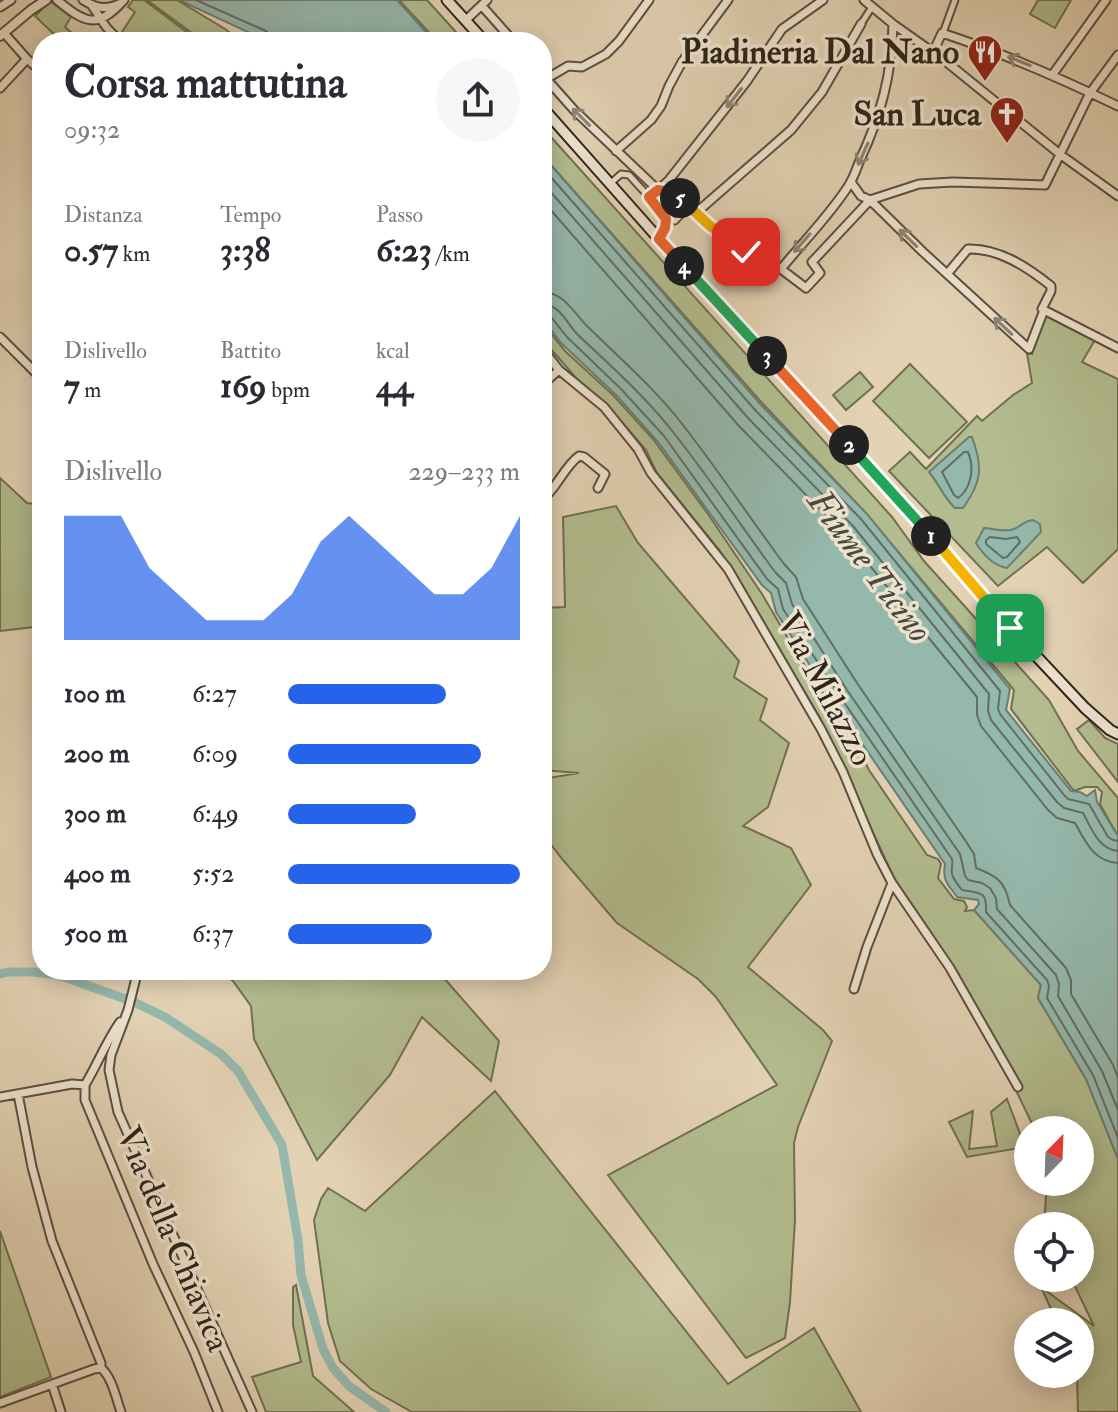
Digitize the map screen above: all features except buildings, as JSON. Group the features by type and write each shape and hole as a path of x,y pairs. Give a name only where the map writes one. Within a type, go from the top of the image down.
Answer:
{"main road":[{"path":"454,2 476,32"},
{"path":"552,118 864,461 1010,628 1085,708 1118,734"}],"street":[{"path":"0,7 11,0"},
{"path":"31,10 38,0"},
{"path":"32,63 2,34 46,0"},
{"path":"57,0 82,20 100,21 122,2"},
{"path":"83,0 92,6 111,7"},
{"path":"552,73 568,66 582,67 606,54 649,0"},
{"path":"649,197 669,180 747,81 782,29 823,0"},
{"path":"864,0 874,4 893,24 1118,196"},
{"path":"933,52 955,0"},
{"path":"1053,74 1106,0"},
{"path":"100,21 111,7 122,2"},
{"path":"616,151 651,120 661,106 682,62 722,2"},
{"path":"466,20 484,3 506,32"},
{"path":"697,212 799,122 822,92 874,4"},
{"path":"92,6 110,32"},
{"path":"781,269 851,182 869,142 887,86 893,24"},
{"path":"942,33 1053,74 1118,106"},
{"path":"552,85 658,190 675,193 709,225 746,252 781,269 806,288 820,273 812,262 870,200 919,184 1045,185 1090,93 1118,55"},
{"path":"0,88 27,59"},
{"path":"610,184 616,176 629,175 649,197 666,219 659,239"},
{"path":"851,182 861,196 870,200 947,274 1029,349 1051,286 1022,265 1000,254 978,249 968,249 947,274"},
{"path":"675,221 689,206"},
{"path":"1043,310 1118,348"},
{"path":"0,337 32,369"},
{"name":"Via Milazzo","path":"552,361 604,407 638,449 651,473 728,569 821,729 892,883 950,968 1018,1087"},
{"path":"552,376 559,370"},
{"path":"552,490 579,456 605,474 598,488"},
{"path":"854,989 892,883"},
{"path":"135,980 128,1010 115,1041 109,1070 118,1112 252,1412"},
{"path":"0,1097 72,1084 85,1085 110,1036 128,1010"},
{"name":"Via della Chiavica","path":"85,1085 85,1100 218,1412"},
{"path":"18,1094 44,1217 101,1368"},
{"path":"0,1403 101,1368 109,1377 121,1412"},
{"path":"52,1384 61,1412"}],"green space":[{"path":"133,0 144,0 187,32 122,32 135,12 128,7"},
{"path":"147,0 177,0 229,32 190,32"},
{"path":"399,0 427,0 456,32 429,32"},
{"path":"1038,0 1071,0 1055,28 1030,14"},
{"path":"50,1 71,17 65,27 71,32 52,32 35,16"},
{"path":"552,138 892,517 924,561 1049,700 1078,751 1118,798 1118,833 1100,804 1102,792 1097,787 1074,791 1011,709 1014,690 863,510 763,404 552,166"},
{"path":"1044,313 1095,340 1082,362 1118,379 1118,549 1083,583 1047,547 998,586 889,471 910,452 926,469 977,416 982,421 1032,383 1027,353 1032,354"},
{"path":"552,335 653,439 708,514 850,733 869,770 927,855 938,859 941,864 938,878 954,899 964,901 965,911 974,910 1041,985 1038,998 1086,1079 1118,1159 1118,1412 1078,1412 1077,1388 1094,1388 1094,1308 1085,1308 1078,1292 1094,1292 1094,1212 1045,1212 1046,1196 1094,1196 1094,1116 1028,1116 961,985 894,878 820,718 739,580 720,551 657,473 646,450 608,406 577,379 552,350"},
{"path":"910,364 967,422 929,458 873,401"},
{"path":"860,372 873,387 846,410 833,395"},
{"path":"0,478 27,503 32,504 32,627 0,631"},
{"path":"616,506 638,543 739,661 734,677 767,699 760,720 789,743 768,807 743,826 791,848 811,885 748,967 832,1041 794,1143 795,1220 785,1338 746,1358 608,1175 777,1085 716,997 698,979 617,923 552,846 552,777 579,773 552,771 552,608 565,607 563,517"},
{"path":"1089,720 1105,738 1118,744 1118,782 1077,729"},
{"path":"446,980 499,1041 491,1081 422,1017 390,1075 317,1160 254,1039 251,1006 233,981"},
{"path":"495,1091 728,1384 814,1328 861,1412 412,1412 371,1389 340,1361 328,1323 314,1220 321,1199 328,1188 365,1211"},
{"path":"1007,1099 1014,1118 1014,1149 967,1157 949,1122 973,1111 969,1149 997,1146 991,1112"},
{"path":"0,1231 51,1377 0,1397"},
{"path":"296,1285 313,1376 354,1412 266,1412 252,1377 301,1362 293,1325 293,1287"},
{"path":"1043,1292 1070,1308 1051,1308"}],"water":[{"path":"179,0 397,0 426,32 248,32"},
{"name":"Fiume Ticino","path":"552,166 762,406 867,514 1010,689 1006,710 1071,791 1087,796 1095,790 1097,802 1118,836 1118,1159 1086,1079 1038,998 1041,985 974,910 979,904 978,900 957,897 948,885 944,874 945,864 832,700 776,612 771,593 762,585 658,442 616,395 552,331"},
{"path":"972,437 976,448 979,474 963,508 955,508 929,472"},
{"path":"1033,520 1040,524 1041,532 1007,568 989,559 976,543 984,528 1010,530"}],"waterway":[{"path":"0,974 32,972"},
{"path":"72,980 134,1002 165,1017 221,1054 238,1071 282,1145 301,1275 323,1349 333,1368 349,1386 386,1412"}],"place":[{"name":"Piadineria Dal Nano","path":"985,83"},
{"name":"San Luca","path":"1007,145"}],"route":[{"path":"746,252 709,225 675,193 658,190 649,197 666,219 659,239 864,461 1010,628"}]}
